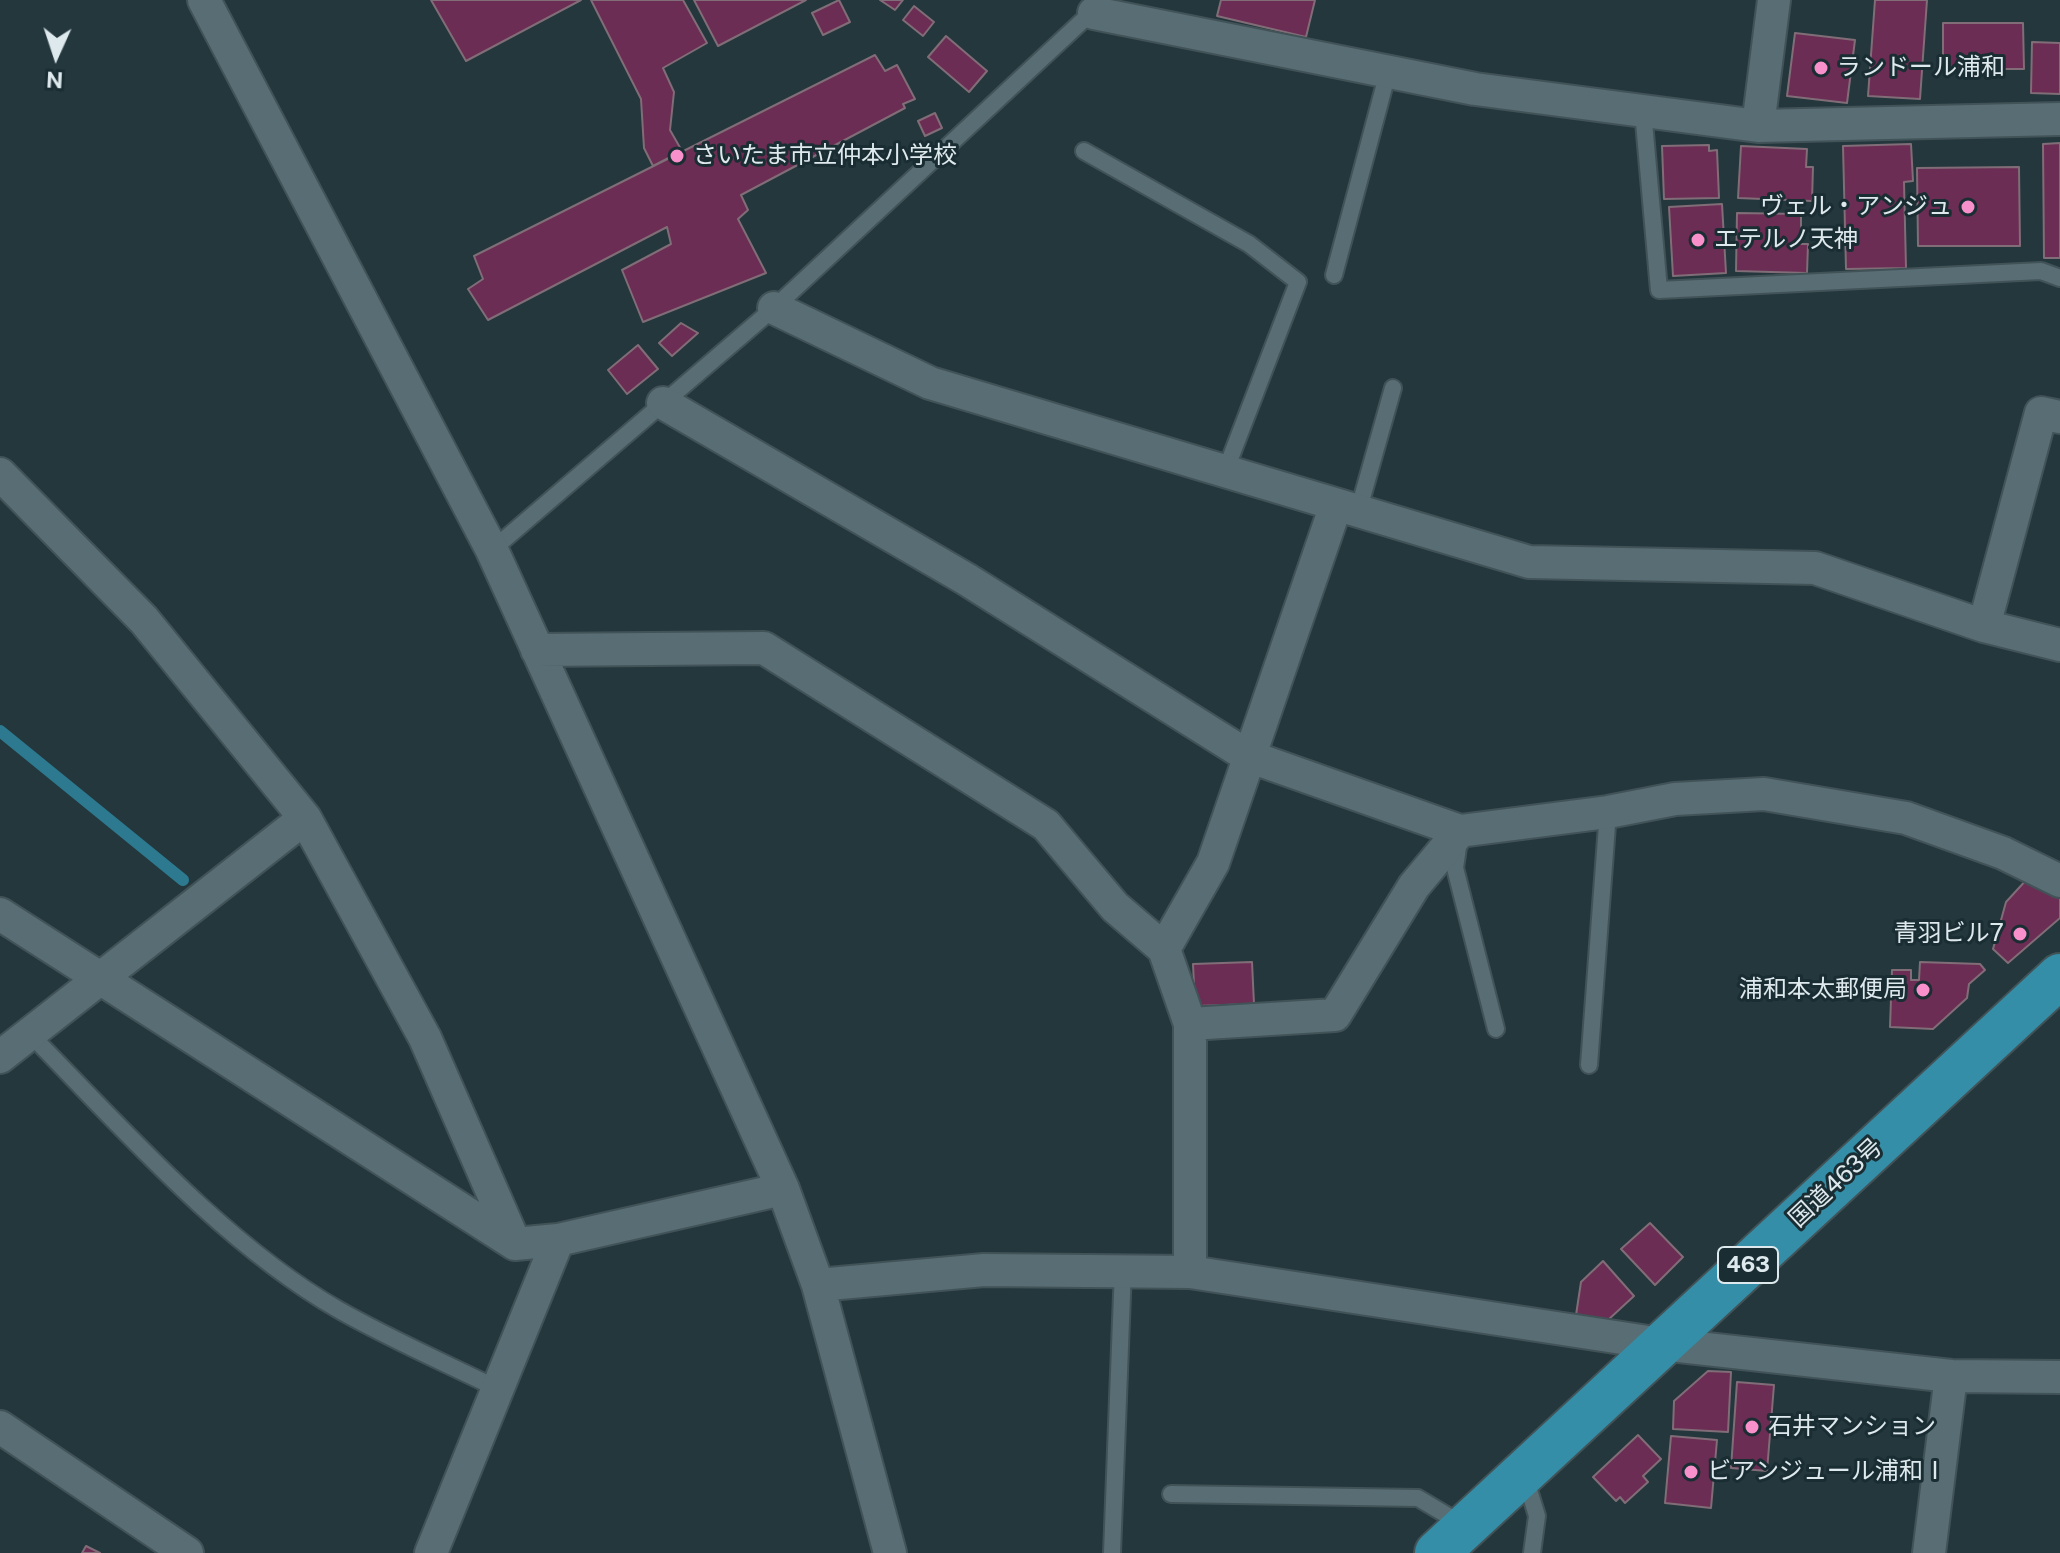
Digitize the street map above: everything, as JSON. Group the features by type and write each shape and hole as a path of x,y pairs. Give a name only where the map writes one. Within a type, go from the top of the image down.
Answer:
{"highway":[{"name":"国道463号","path":"1452,1540 2060,976"}],"street":[{"path":"204,0 492,550 783,1189 818,1285 890,1553"},
{"path":"1758,126 1773,3"},
{"path":"1094,7 1475,89 1758,126 2060,119"},
{"path":"774,308 930,383 1529,562 1815,568 1984,626 2060,645"},
{"path":"663,403 966,579 1248,756 1460,831 1608,812 1675,799 1764,794 1906,818 2003,853 2060,881"},
{"path":"1984,626 2041,413 2060,417"},
{"path":"0,474 144,620 305,818 425,1038 515,1244"},
{"path":"1164,949 1213,863 1248,756 1347,508"},
{"path":"537,650 764,648 1046,825 1115,907 1164,949 1190,1024 1190,1272"},
{"path":"0,1057 305,818"},
{"path":"1190,1024 1335,1015 1414,886 1460,831"},
{"path":"0,914 515,1244 558,1240 783,1189"},
{"path":"431,1553 558,1240"},
{"path":"818,1285 984,1270 1190,1272 1661,1344 1951,1376 2060,1377"},
{"path":"1929,1553 1951,1376"},
{"path":"0,1427 187,1553"}],"lane":[{"path":"492,550 774,308 1094,7"},
{"path":"1334,275 1388,72"},
{"path":"1643,111 1659,290 2041,271 2060,278"},
{"path":"1084,151 1249,244 1298,282 1225,472"},
{"path":"1347,508 1393,388"},
{"path":"1589,1065 1608,812"},
{"path":"1460,831 1455,868 1496,1029"},
{"path":"30,1034 146,1153 253,1250 337,1309 498,1389"},
{"path":"1112,1553 1123,1269"},
{"path":"1524,1475 1537,1516 1532,1553"},
{"path":"1171,1494 1418,1498 1452,1540"}],"building":[{"path":"431,0 581,0 466,61"},
{"path":"591,0 683,0 707,43 663,68 674,92 670,130 682,151 653,166 644,148 641,99"},
{"path":"694,0 806,0 718,46"},
{"path":"839,0 850,22 823,35 812,13"},
{"path":"880,0 903,0 895,10"},
{"path":"1221,0 1315,0 1306,37 1217,16"},
{"path":"1875,0 1927,0 1920,99 1868,96"},
{"path":"914,6 934,22 923,36 903,20"},
{"path":"1943,23 2023,23 2024,69 1943,69"},
{"name":"ランドール浦和","path":"1795,33 1855,40 1847,103 1787,96"},
{"path":"946,36 987,71 969,92 928,57"},
{"path":"2032,42 2060,43 2060,94 2031,93"},
{"path":"875,55 885,71 897,65 915,99 903,104 905,108 741,195 748,210 738,219 766,273 643,322 622,270 671,244 667,227 488,320 468,289 483,279 474,256"},
{"path":"935,113 942,128 925,136 918,121"},
{"path":"2060,143 2060,258 2044,258 2043,144"},
{"path":"1911,144 1913,181 1904,182 1906,268 1846,269 1843,146"},
{"path":"1709,145 1709,151 1717,150 1719,198 1664,199 1662,146"},
{"path":"1741,146 1807,149 1806,167 1813,167 1812,201 1738,198"},
{"name":"ヴェル・アンジュ","path":"2019,167 2020,246 1918,246 1917,168"},
{"name":"エテルノ天神","path":"1722,204 1726,273 1673,276 1669,207"},
{"path":"1737,213 1801,214 1801,244 1808,244 1807,273 1736,271"},
{"path":"681,323 698,333 672,356 659,343"},
{"path":"638,345 658,369 627,394 608,370"},
{"name":"青羽ビル7","path":"2028,878 2060,896 2060,918 2008,963 1993,949 2006,902"},
{"path":"1252,962 1254,1004 1195,1006 1193,964"},
{"path":"1920,962 1980,964 1985,970 1969,984 1967,998 1933,1029 1890,1027 1892,970 1911,970 1911,980 1919,980"},
{"path":"1650,1223 1683,1257 1655,1285 1621,1249"},
{"path":"1603,1261 1634,1296 1608,1320 1576,1315 1581,1282"},
{"path":"1708,1371 1731,1372 1728,1432 1673,1429 1674,1401"},
{"name":"石井マンション","path":"1737,1382 1774,1385 1767,1471 1731,1468"},
{"path":"1638,1435 1661,1459 1643,1476 1648,1482 1625,1503 1620,1497 1616,1501 1593,1477"},
{"name":"ビアンジュール浦和Ⅰ","path":"1671,1436 1717,1440 1711,1508 1665,1503"},
{"path":"86,1546 100,1553 82,1553"}],"waterway":[{"path":"0,731 183,880"}],"place":[{"name":"ランドール浦和","path":"1821,68"},
{"name":"さいたま市立仲本小学校","path":"677,156"},
{"name":"ヴェル・アンジュ","path":"1968,207"},
{"name":"エテルノ天神","path":"1698,240"},
{"name":"青羽ビル7","path":"2020,934"},
{"name":"浦和本太郵便局","path":"1923,990"},
{"name":"石井マンション","path":"1752,1427"},
{"name":"ビアンジュール浦和Ⅰ","path":"1691,1472"}]}
